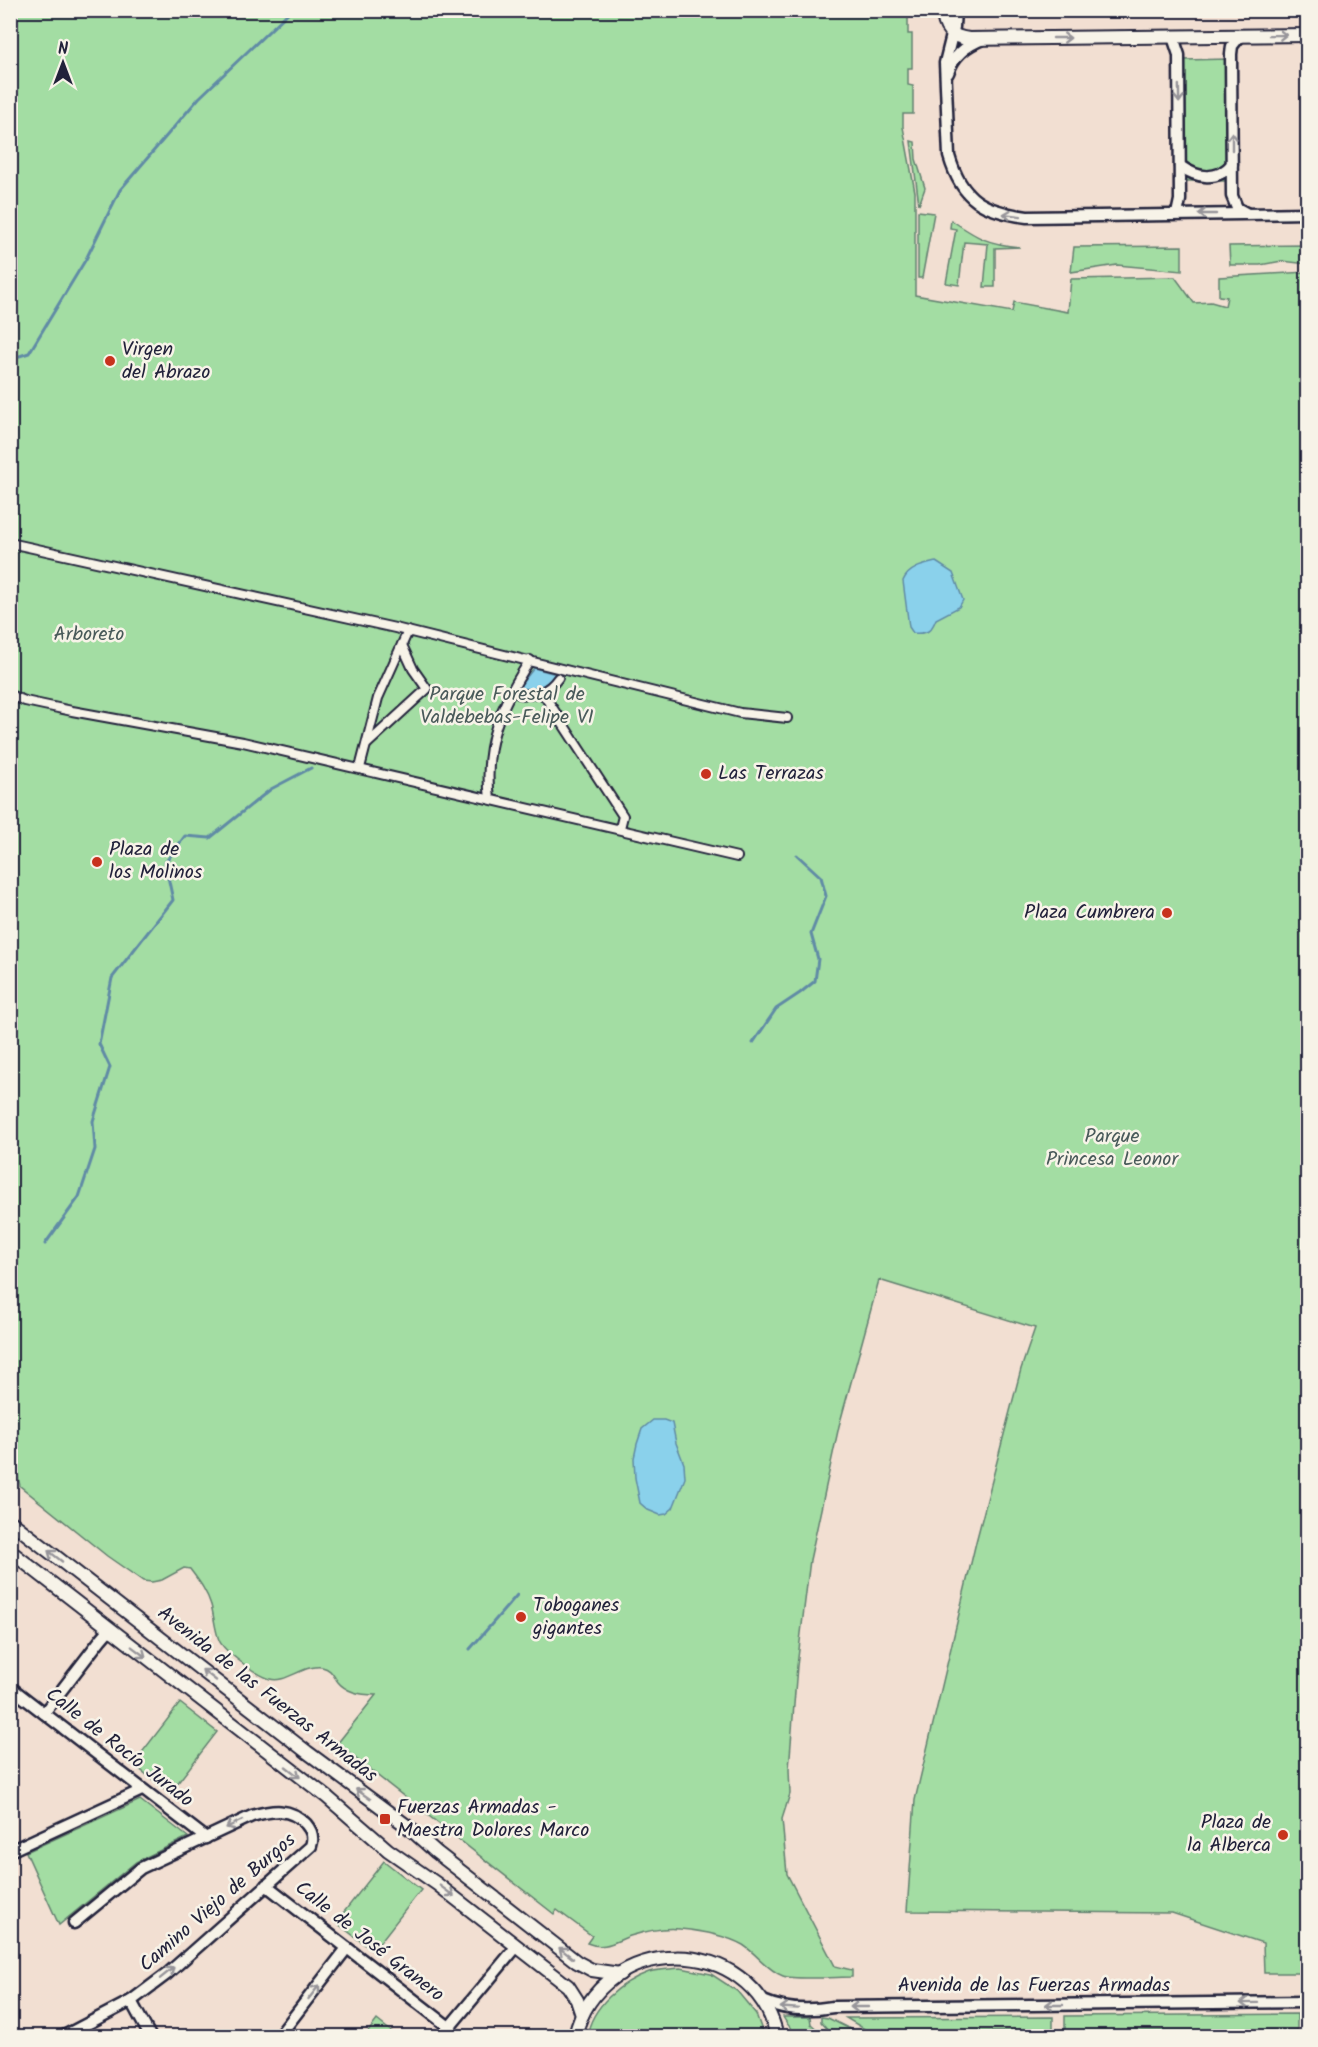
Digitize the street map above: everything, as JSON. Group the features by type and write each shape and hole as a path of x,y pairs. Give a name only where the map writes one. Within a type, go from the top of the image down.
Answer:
{"street":[{"path":"943,10 944,22 952,35 961,38 1308,35"},
{"path":"955,10 945,63 949,156 953,170 968,194 979,203 1002,213 1027,217 1308,213"},
{"path":"1240,36 1232,46 1231,54 1233,203 1246,214"},
{"path":"1173,37 1179,55 1180,200 1177,214"},
{"path":"946,79 950,66 956,58 973,43 983,39"},
{"path":"1180,166 1189,172 1208,177 1226,172 1232,164"},
{"path":"10,543 408,631 740,713 787,718"},
{"path":"360,768 378,698 408,631"},
{"path":"365,745 427,689 413,669 402,645"},
{"path":"490,799 489,768 496,725 502,709 530,660"},
{"path":"519,694 529,695 542,692 553,685 558,678"},
{"path":"542,692 623,816 620,828"},
{"path":"10,695 25,701 72,711 243,742 360,768 737,857"},
{"name":"Avenida de las Fuerzas Armadas","path":"10,1521 307,1752 407,1826 436,1852 577,1962 592,1970 620,1974"},
{"path":"10,1551 327,1797 388,1850 437,1884 568,1986 577,2000 582,2016"},
{"path":"44,1713 100,1639 107,1632 112,1631"},
{"name":"Calle de Rocío Jurado","path":"10,1687 206,1838"},
{"path":"10,1851 142,1790"},
{"name":"Camino Viejo de Burgos","path":"64,2037 131,2001 167,1974 311,1846 314,1838 298,1816 284,1811 271,1810 252,1816 206,1838"},
{"path":"74,1923 141,1868 206,1838"},
{"name":"Calle de José Granero","path":"266,1885 347,1948 446,2032"},
{"path":"446,2032 517,1946"},
{"path":"279,2037 347,1948"},
{"path":"575,2037 582,2016 602,1988 633,1966 673,1957 694,1958 714,1963 733,1973 763,2001 779,2035"},
{"path":"131,2001 150,2037"},
{"name":"Avenida de las Fuerzas Armadas","path":"763,2001 778,2008 816,2010 833,2007 1308,2002"}],"green space":[{"name":"Parque Forestal de Valdebebas-Felipe VI","path":"11,11 908,11 908,34 912,34 912,68 908,68 908,85 913,86 913,114 903,114 903,127 915,192 915,295 1012,312 1014,302 1068,312 1071,279 1175,277 1194,303 1211,302 1225,306 1227,297 1219,296 1219,277 1307,272 1307,1973 1264,1973 1263,1943 1172,1913 907,1911 915,1800 976,1542 1021,1369 1035,1328 879,1280 839,1426 810,1560 797,1666 789,1769 790,1794 782,1819 787,1874 835,1966 852,1970 852,1977 783,1976 772,1970 743,1945 713,1934 688,1930 655,1930 599,1946 587,1943 592,1936 557,1910 554,1914 337,1744 376,1695 360,1694 346,1689 330,1671 322,1667 308,1668 276,1680 257,1673 234,1657 222,1645 209,1600 190,1569 184,1568 162,1580 143,1581 107,1556 20,1486 15,1464 11,1459"},
{"path":"1229,59 1230,181 1184,181 1184,60"},
{"path":"911,141 915,142 916,159 925,188 919,205"},
{"path":"918,211 934,213 922,278 918,278"},
{"path":"951,220 983,239 1020,247 995,248 995,287 984,287 988,244 964,242 959,285 946,283 956,229 950,228"},
{"path":"1307,245 1307,264 1282,261 1260,265 1230,265 1229,246"},
{"path":"1182,246 1182,271 1117,265 1071,272 1074,247"},
{"path":"180,1703 217,1732 170,1793 133,1764"},
{"path":"140,1800 188,1837 136,1862 59,1925 26,1852"},
{"path":"384,1861 421,1890 373,1951 336,1922"},
{"path":"681,1968 711,1974 737,1991 756,2014 764,2036 587,2036 601,2005 618,1989 649,1972"},
{"path":"1297,2014 1297,2030 1065,2032 1065,2016"},
{"path":"783,2017 810,2017 811,2024 824,2036 799,2035 791,2029"},
{"path":"821,2017 828,2018 864,2036 834,2036 821,2022"},
{"path":"1053,2017 1053,2031 871,2033 846,2018"},
{"path":"377,2020 397,2036 372,2036 367,2033"}],"water":[{"path":"936,562 953,573 963,600 959,607 936,619 928,631 913,633 909,627 903,581 912,570"},
{"path":"534,668 556,674 548,683 539,688 518,688"},
{"path":"653,1420 672,1423 684,1464 685,1478 673,1508 666,1514 660,1515 648,1510 640,1503 635,1478 634,1458 637,1444 642,1429"}],"waterway":[{"path":"10,359 29,353 86,259 120,190 199,98 291,10"},
{"path":"45,1244 79,1197 95,1149 93,1121 110,1067 99,1044 112,978 173,900 165,863 185,836 210,838 271,789 311,768"},
{"path":"753,1043 776,1009 815,981 818,959 811,934 826,896 821,877 797,855"},
{"path":"470,1649 517,1595"}],"place":[{"name":"Virgen del Abrazo","path":"110,361"},
{"name":"Las Terrazas","path":"706,774"},
{"name":"Plaza de los Molinos","path":"97,862"},
{"name":"Plaza Cumbrera","path":"1167,913"},
{"name":"Toboganes gigantes","path":"521,1617"},
{"name":"Fuerzas Armadas - Maestra Dolores Marco","path":"385,1819"},
{"name":"Plaza de la Alberca","path":"1283,1835"}],"park label":[{"name":"Arboreto","path":"89,635"},
{"name":"Parque Princesa Leonor","path":"1112,1148"}]}
